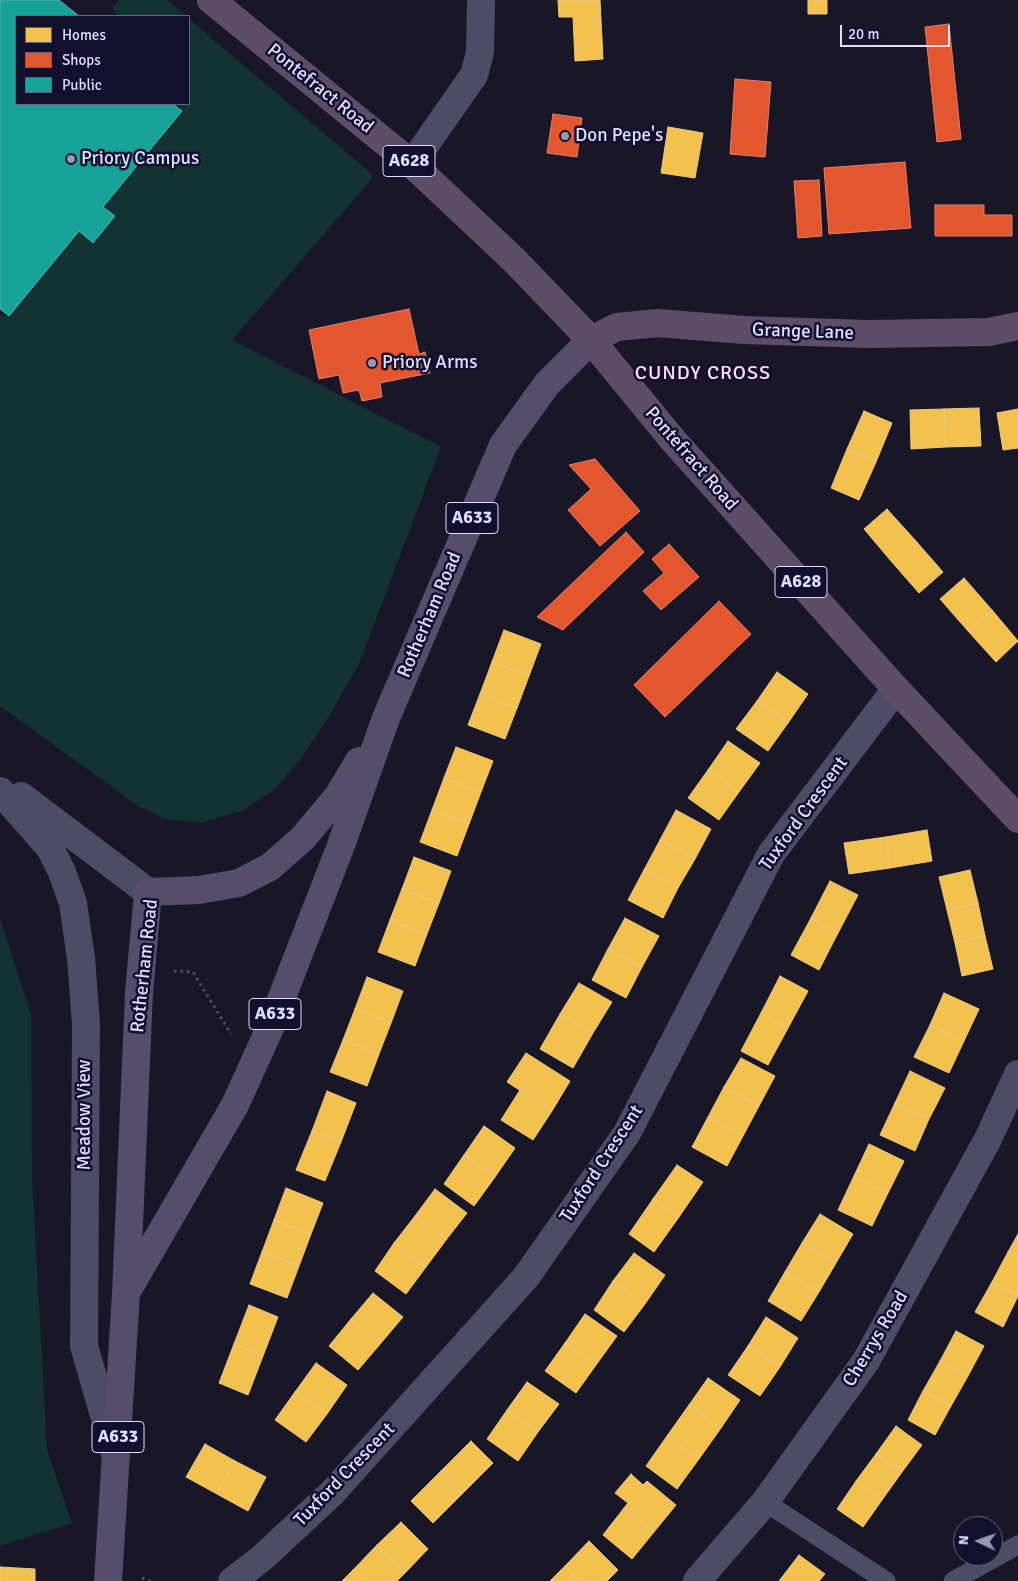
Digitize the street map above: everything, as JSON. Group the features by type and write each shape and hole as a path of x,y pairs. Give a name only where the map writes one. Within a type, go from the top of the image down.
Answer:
{"highway":[{"name":"Pontefract Road","path":"211,0 412,164 514,260 591,340 672,439 896,689 1018,819"},
{"name":"Grange Lane","path":"591,340 617,327 658,323 744,330 869,334 988,332 1018,326"}],"main road":[{"name":"Rotherham Road","path":"126,1293 235,1105 270,1028 334,865 386,718 503,445 547,384 591,340"},
{"name":"Rotherham Road","path":"108,1581 126,1293 139,993 148,892 199,890 239,883 270,867 303,838 338,796 386,718"}],"street":[{"path":"412,164 474,75 480,52 481,0"},
{"name":"Tuxford Crescent","path":"232,1581 262,1558 332,1493 526,1277 627,1133 771,854 896,689"},
{"path":"0,779 148,892"},
{"name":"Meadow View","path":"0,791 50,848 62,872 73,903 81,958 86,1024 84,1346 117,1459"},
{"name":"Cherrys Road","path":"697,1581 765,1502 866,1361 988,1139 1018,1074"}],"lane":[{"path":"765,1502 886,1581"},
{"path":"953,1581 1018,1545"}],"green space":[{"path":"119,0 167,0 185,15 117,15 112,8"},
{"path":"190,20 372,174 371,180 232,340 441,447 359,664 328,718 299,761 274,790 242,811 200,823 165,819 138,806 0,706 0,315 9,316 79,231 94,243 115,217 103,207 182,111 178,105 190,105"},
{"path":"0,918 31,1015 32,1179 47,1449 72,1523 0,1546"}],"building: Homes":[{"path":"558,0 600,0 603,59 575,61 573,17 559,17"},
{"path":"808,0 827,0 827,14 808,14"},
{"path":"668,127 703,133 695,178 661,173"},
{"path":"979,408 981,446 946,447 944,409"},
{"path":"944,409 946,447 911,449 910,410"},
{"path":"1018,409 1018,448 1003,450 997,413"},
{"path":"864,411 892,423 876,462 847,449"},
{"path":"847,449 876,462 859,500 831,488"},
{"path":"887,509 915,540 891,561 864,529"},
{"path":"915,540 943,572 919,593 891,561"},
{"path":"964,578 992,610 968,631 940,599"},
{"path":"992,610 1018,641 996,662 968,631"},
{"path":"504,630 541,644 529,676 492,662"},
{"path":"492,662 529,676 517,708 480,694"},
{"path":"777,672 808,694 788,723 757,701"},
{"path":"480,694 517,708 505,739 468,725"},
{"path":"757,701 788,723 768,751 736,729"},
{"path":"728,741 760,763 739,792 708,770"},
{"path":"456,747 493,761 481,792 444,778"},
{"path":"708,770 739,792 719,820 688,798"},
{"path":"444,778 481,792 469,824 432,810"},
{"path":"432,810 469,824 457,856 420,842"},
{"path":"676,810 711,829 695,859 660,840"},
{"path":"927,830 932,861 890,868 886,837"},
{"path":"886,837 890,868 849,874 844,843"},
{"path":"660,840 695,859 678,888 644,870"},
{"path":"414,857 451,871 439,903 402,889"},
{"path":"644,870 678,888 663,918 628,900"},
{"path":"970,870 978,903 947,910 939,877"},
{"path":"830,881 858,895 838,933 811,918"},
{"path":"402,889 439,903 427,934 390,920"},
{"path":"978,903 985,936 955,943 947,910"},
{"path":"625,918 659,936 642,967 608,949"},
{"path":"811,918 838,933 819,970 791,955"},
{"path":"390,920 427,934 415,966 378,952"},
{"path":"985,936 993,969 962,976 955,943"},
{"path":"608,949 642,967 626,998 592,980"},
{"path":"780,976 808,991 788,1028 761,1013"},
{"path":"367,977 403,991 391,1023 355,1009"},
{"path":"579,983 612,1002 593,1033 560,1014"},
{"path":"944,993 979,1009 964,1041 930,1025"},
{"path":"355,1009 391,1023 379,1054 343,1040"},
{"path":"761,1013 788,1028 768,1065 741,1051"},
{"path":"560,1014 593,1033 573,1068 540,1049"},
{"path":"930,1025 964,1041 949,1073 914,1057"},
{"path":"343,1040 379,1054 367,1086 330,1072"},
{"path":"526,1053 570,1081 552,1111 507,1082"},
{"path":"741,1058 775,1076 759,1106 724,1087"},
{"path":"910,1071 945,1088 929,1119 895,1103"},
{"path":"724,1087 759,1106 743,1136 708,1117"},
{"path":"520,1090 552,1111 533,1140 501,1120"},
{"path":"327,1091 356,1103 341,1142 312,1131"},
{"path":"895,1103 929,1119 915,1151 880,1135"},
{"path":"708,1117 743,1136 727,1166 692,1147"},
{"path":"484,1126 515,1148 495,1177 464,1155"},
{"path":"312,1131 341,1142 325,1181 296,1170"},
{"path":"869,1144 904,1161 888,1193 854,1176"},
{"path":"464,1155 495,1177 474,1206 444,1184"},
{"path":"677,1165 703,1182 679,1217 653,1199"},
{"path":"854,1176 888,1193 872,1226 838,1210"},
{"path":"286,1188 323,1203 311,1234 274,1220"},
{"path":"435,1189 467,1213 446,1240 415,1216"},
{"path":"653,1199 679,1217 654,1252 629,1234"},
{"path":"820,1214 853,1234 836,1263 802,1243"},
{"path":"415,1216 446,1240 426,1267 394,1243"},
{"path":"274,1220 311,1234 299,1266 262,1252"},
{"path":"1018,1234 1018,1258 1008,1252"},
{"path":"394,1243 426,1267 406,1294 375,1271"},
{"path":"802,1243 836,1263 819,1292 785,1272"},
{"path":"262,1252 299,1266 287,1298 250,1284"},
{"path":"1008,1252 1018,1258 1018,1296 992,1282"},
{"path":"634,1253 665,1275 645,1304 613,1281"},
{"path":"785,1272 819,1292 801,1321 768,1301"},
{"path":"613,1281 645,1304 624,1332 594,1310"},
{"path":"992,1282 1018,1296 1003,1327 975,1312"},
{"path":"373,1293 403,1317 381,1343 351,1319"},
{"path":"249,1305 278,1317 263,1356 234,1344"},
{"path":"585,1314 617,1336 596,1365 565,1343"},
{"path":"766,1317 798,1338 780,1367 748,1346"},
{"path":"351,1319 381,1343 358,1370 329,1346"},
{"path":"956,1331 984,1346 968,1376 940,1361"},
{"path":"565,1343 596,1365 576,1393 545,1371"},
{"path":"234,1344 263,1356 248,1395 219,1383"},
{"path":"748,1346 780,1367 760,1396 728,1375"},
{"path":"940,1361 968,1376 951,1406 923,1391"},
{"path":"316,1363 347,1385 327,1414 295,1392"},
{"path":"708,1378 740,1400 721,1428 689,1405"},
{"path":"527,1382 559,1404 538,1432 507,1410"},
{"path":"923,1391 951,1406 935,1435 908,1420"},
{"path":"295,1392 327,1414 306,1442 275,1420"},
{"path":"689,1405 721,1428 699,1459 667,1436"},
{"path":"507,1410 538,1432 518,1461 487,1439"},
{"path":"896,1426 922,1445 902,1472 876,1454"},
{"path":"667,1436 699,1459 677,1489 646,1466"},
{"path":"471,1441 493,1463 463,1493 441,1471"},
{"path":"205,1444 235,1461 217,1494 186,1477"},
{"path":"876,1454 902,1472 882,1500 856,1481"},
{"path":"235,1461 266,1477 248,1511 217,1494"},
{"path":"441,1471 463,1493 433,1523 411,1501"},
{"path":"631,1474 643,1485 647,1481 676,1505 654,1532 624,1508 628,1503 615,1493"},
{"path":"856,1481 882,1500 863,1527 837,1509"},
{"path":"624,1508 654,1532 632,1559 603,1535"},
{"path":"401,1522 428,1549 405,1573 377,1545"},
{"path":"589,1541 618,1570 607,1581 579,1581 565,1566"},
{"path":"377,1545 405,1573 397,1581 364,1581 353,1570"},
{"path":"799,1555 825,1574 819,1581 779,1581"},
{"path":"565,1566 579,1581 550,1581"},
{"path":"0,1567 35,1569 35,1581 0,1581"},
{"path":"353,1570 364,1581 342,1581"}],"building: Shops":[{"path":"949,24 961,139 937,142 925,27"},
{"path":"735,79 771,82 765,157 730,154"},
{"name":"Don Pepe's","path":"553,114 582,118 577,157 547,153"},
{"path":"905,162 911,228 829,234 824,168"},
{"path":"819,180 822,236 798,238 794,181"},
{"path":"935,205 984,205 984,215 1012,215 1012,236 935,236"},
{"name":"Priory Arms","path":"409,309 419,354 425,352 430,373 380,383 382,397 362,401 359,390 343,393 339,375 319,379 309,330"},
{"path":"595,459 640,511 600,546 568,510 591,489 569,465"},
{"path":"626,532 644,552 563,630 537,617"},
{"path":"669,544 699,577 661,610 643,591 664,573 652,559"},
{"path":"719,601 751,634 665,717 634,685"}],"building: Public":[{"name":"Priory Campus","path":"0,0 59,0 78,15 15,15 15,105 174,105 182,111 103,207 115,216 93,243 79,231 9,316 0,309"}],"place":[{"name":"Don Pepe's","path":"565,136"},
{"name":"Priory Campus","path":"71,159"},
{"name":"Priory Arms","path":"372,363"}],"district":[{"name":"CUNDY CROSS","path":"703,374"}]}
